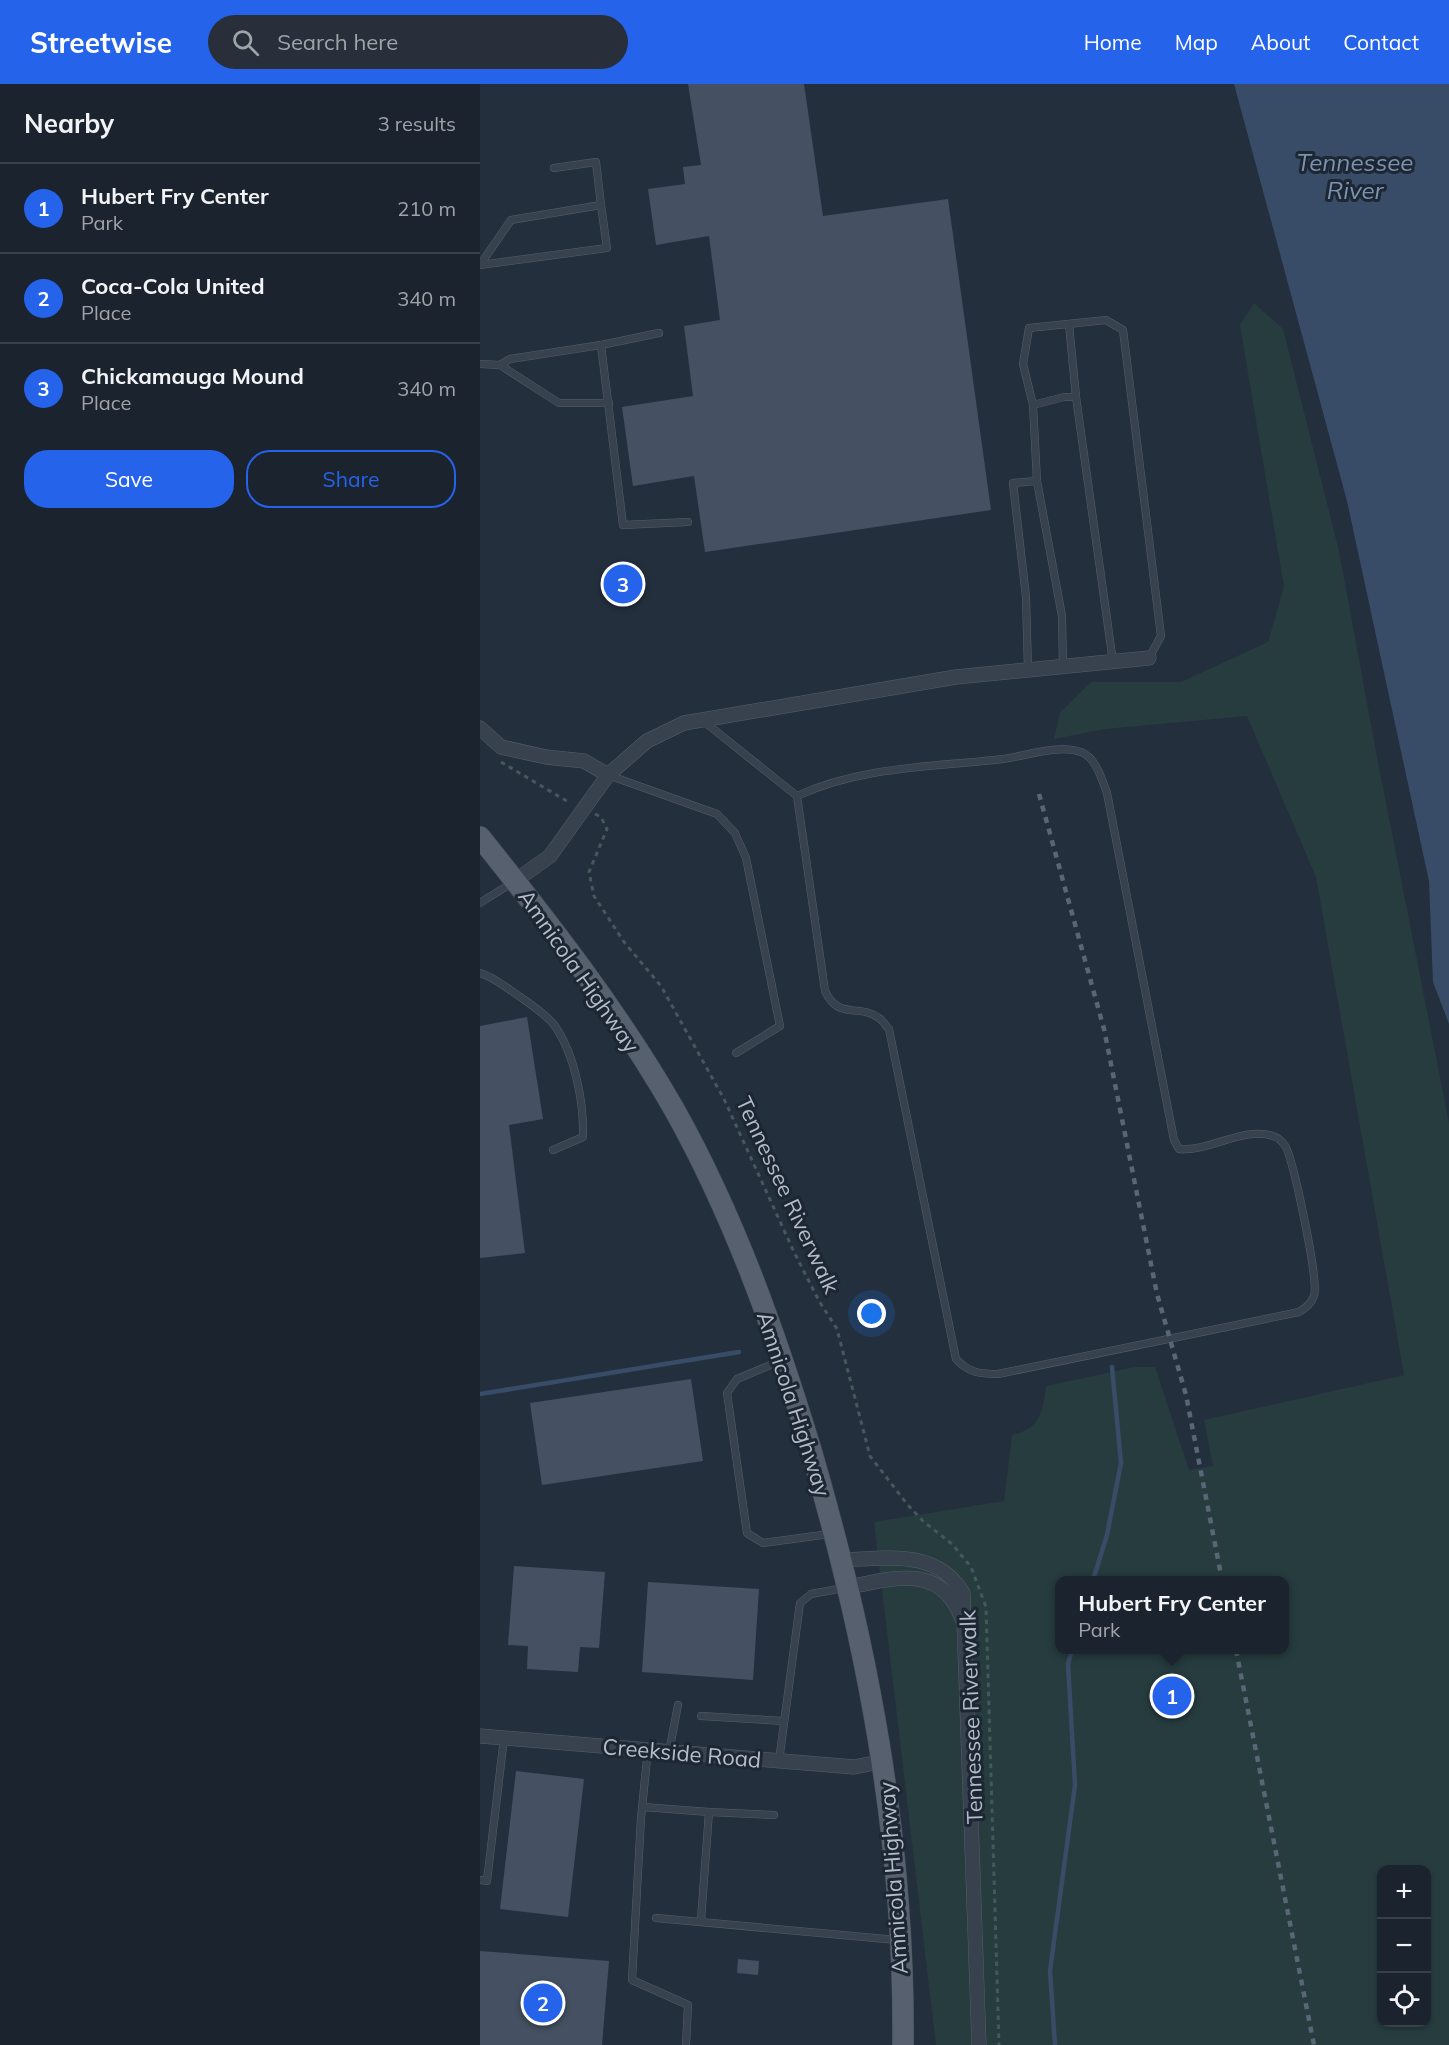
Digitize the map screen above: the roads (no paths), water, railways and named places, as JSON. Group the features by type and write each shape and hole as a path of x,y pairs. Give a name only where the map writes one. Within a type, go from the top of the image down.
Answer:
{"main road":[{"name":"Amnicola Highway","path":"480,837 595,987 674,1109 742,1252 782,1360 843,1560 884,1761 900,1940 903,2045"}],"street":[{"path":"515,881 550,856 608,775 647,741 684,723 956,677 1149,658"},
{"path":"480,728 501,747 546,757 584,761 608,775"},
{"path":"843,1560 910,1558 936,1566 955,1579 963,1593 979,2045"},
{"path":"849,1587 913,1577 946,1592 958,1606 964,1623"},
{"name":"Creekside Road","path":"480,1736 854,1767 884,1761"}],"lane":[{"path":"480,265 607,248 596,162 554,168"},
{"path":"480,265 511,220 601,205"},
{"path":"1063,667 1062,616 1037,481 1033,405 1023,364 1029,328 1106,320 1122,330 1161,636 1149,658"},
{"path":"1069,324 1076,398 1113,662"},
{"path":"480,364 500,364 510,359 601,345 659,333"},
{"path":"601,345 623,525 688,522"},
{"path":"500,364 559,403 609,403"},
{"path":"1033,405 1064,397 1076,398"},
{"path":"1028,670 1026,597 1013,483 1037,481"},
{"path":"702,720 797,796 825,991 831,1003 846,1011 878,1017 889,1029 956,1359 965,1368 978,1374 998,1374 1299,1312 1307,1307 1314,1296 1314,1276 1290,1161 1283,1143 1276,1136 1249,1135 1189,1150 1179,1149 1174,1140 1107,793 1090,758 1081,752 1053,751 904,769 848,778 819,786 797,796"},
{"path":"608,775 717,814 726,820 742,847 780,1026 736,1053"},
{"path":"480,903 515,881"},
{"path":"480,973 491,976 530,1004 555,1026 570,1061 584,1108 583,1137 553,1150"},
{"path":"782,1360 737,1379 727,1393 747,1533 762,1543 835,1533"},
{"path":"779,1761 800,1603 811,1594 849,1587"},
{"path":"669,1752 678,1705"},
{"path":"701,1716 784,1721"},
{"path":"480,1880 487,1881 504,1738"},
{"path":"648,1749 632,1980 688,2005 686,2045"},
{"path":"643,1807 774,1815"},
{"path":"701,1920 709,1812"},
{"path":"656,1918 701,1920 900,1940"}],"water":[{"name":"Tennessee River","path":"1234,84 1449,84 1449,1024 1433,982 1429,881 1347,501"}],"waterway":[{"path":"480,1394 739,1352"},
{"path":"1094,1576 1107,1535 1121,1463 1112,1367"},
{"path":"1055,2045 1050,1971 1075,1785 1068,1664 1071,1654"}],"railway":[{"path":"1039,794 1104,1029 1157,1294 1186,1395 1221,1576"},
{"path":"1237,1654 1314,2045"}],"place":[{"name":"Chickamauga Mound","path":"623,584"},
{"name":"Hubert Fry Center","path":"1172,1696"},
{"name":"Coca-Cola United","path":"543,2003"}]}
